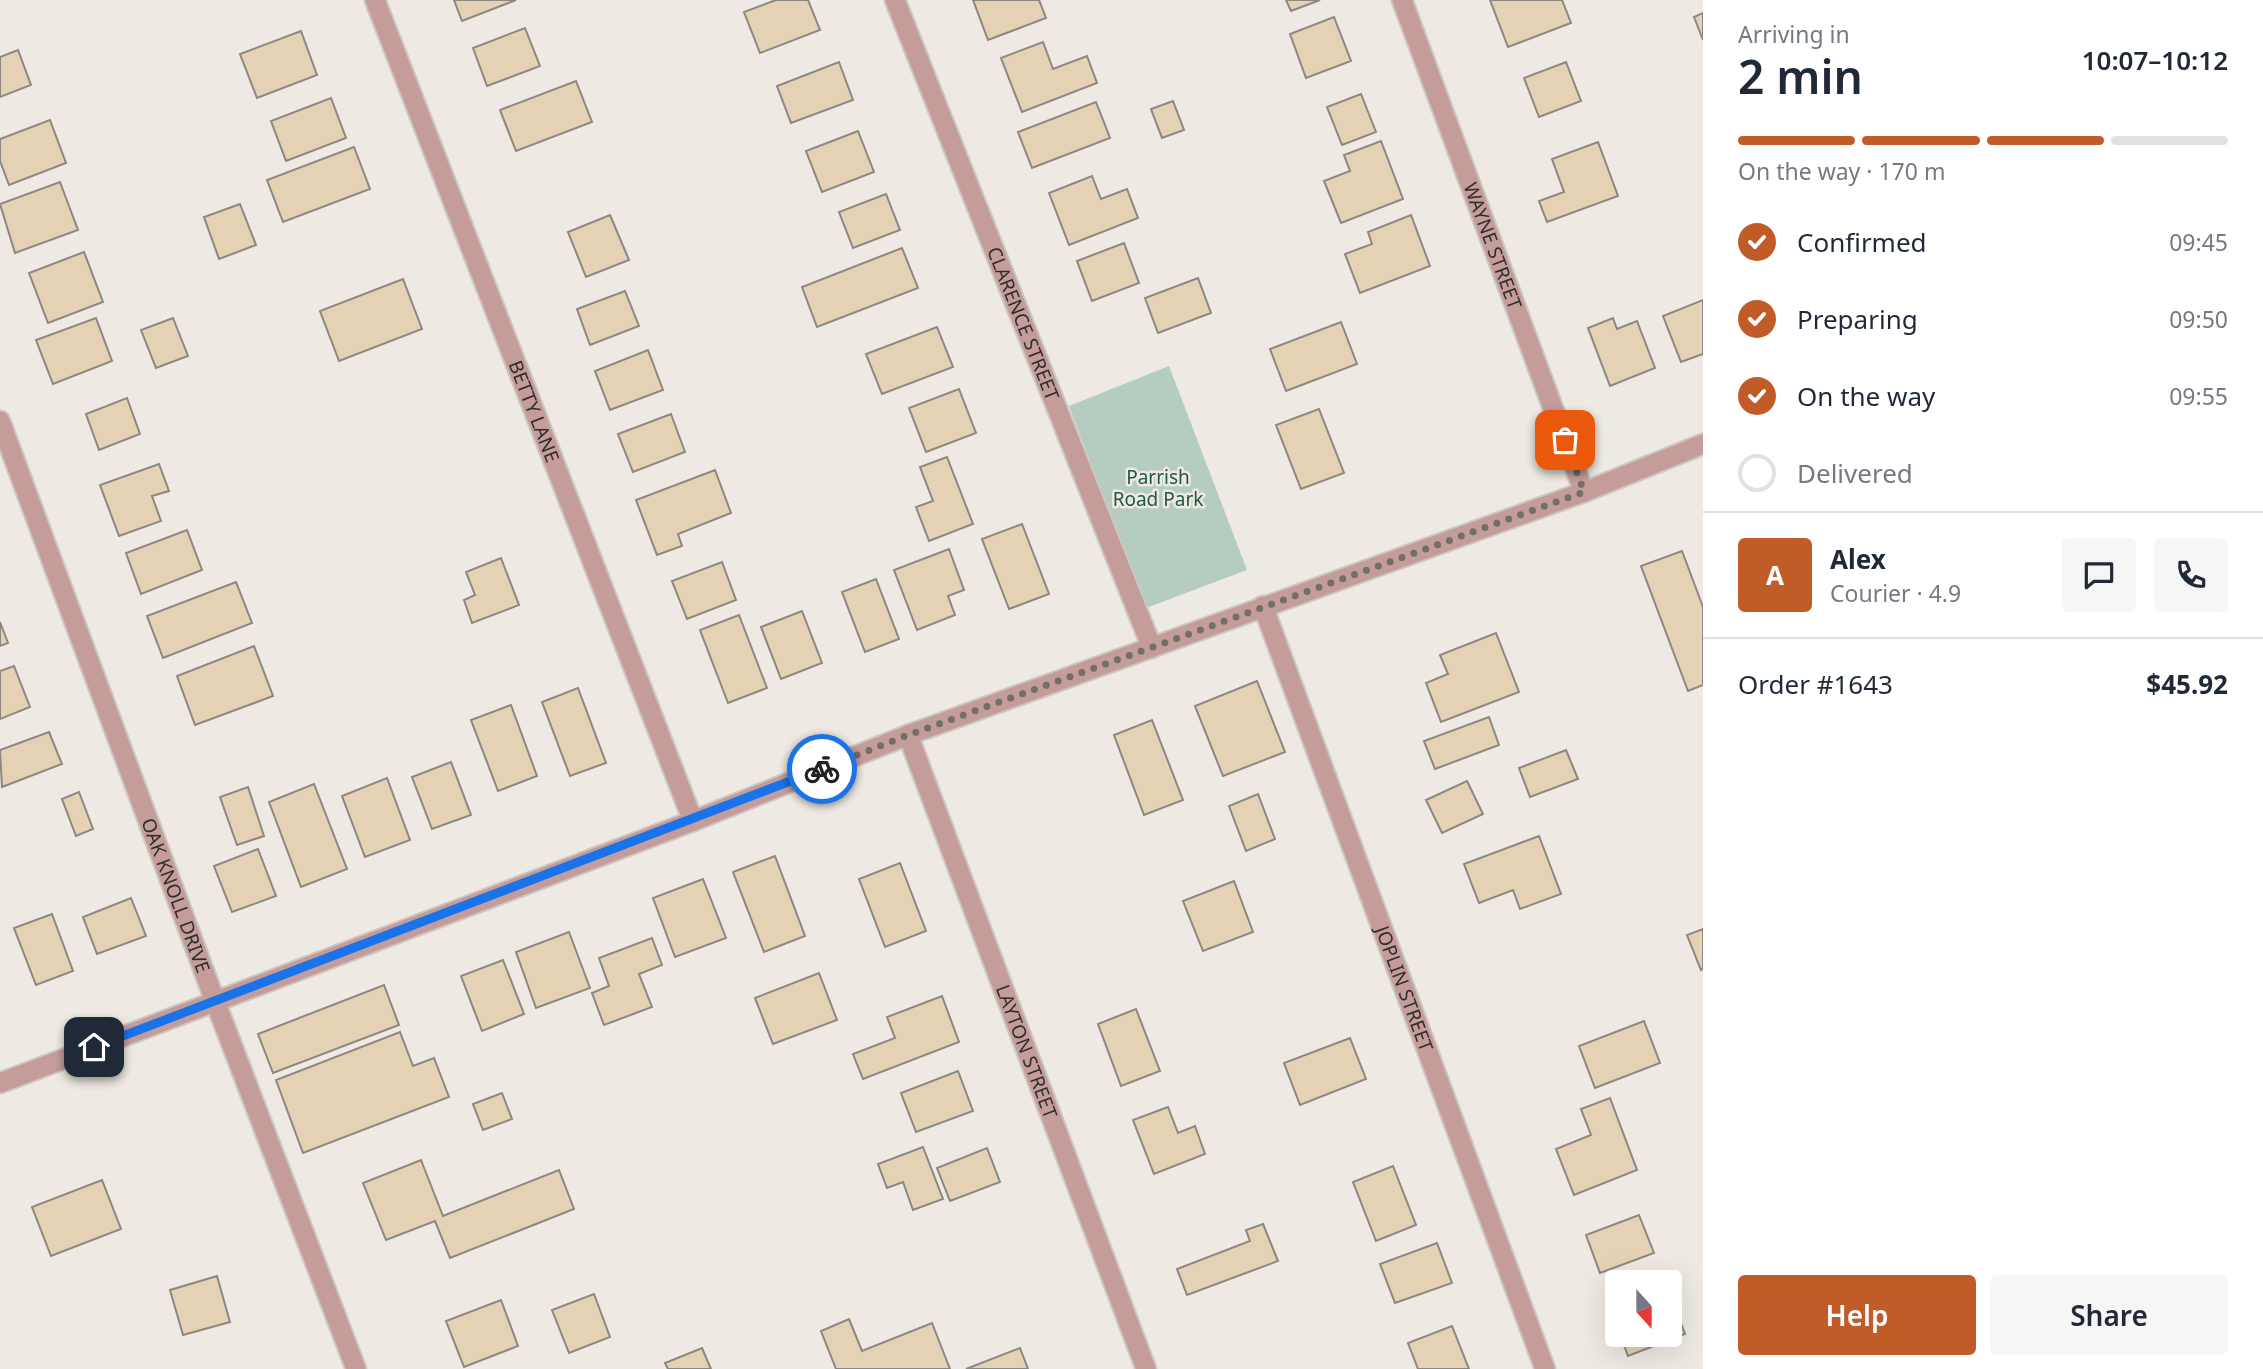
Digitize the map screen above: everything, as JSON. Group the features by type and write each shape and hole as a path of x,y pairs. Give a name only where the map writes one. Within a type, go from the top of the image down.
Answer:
{"street":[{"name":"BETTY LANE","path":"375,0 694,821"},
{"name":"CLARENCE STREET","path":"895,0 1152,648"},
{"name":"WAYNE STREET","path":"1402,0 1584,492"},
{"name":"OAK KNOLL DRIVE","path":"0,421 215,1001 356,1369"},
{"path":"0,1083 694,821 908,735 1584,492 1703,444"},
{"name":"JOPLIN STREET","path":"1263,606 1545,1369"},
{"name":"LAYTON STREET","path":"908,735 1146,1369"}],"green space":[{"name":"Parrish Road Park","path":"1169,366 1247,570 1146,608 1069,406"}],"building":[{"path":"454,0 516,0 462,21"},
{"path":"776,0 808,0 820,30 760,53 744,12"},
{"path":"973,0 1039,0 1046,18 988,40"},
{"path":"1286,0 1320,0 1291,11"},
{"path":"1490,0 1562,0 1571,23 1508,47"},
{"path":"1703,13 1703,40 1694,17"},
{"path":"1334,17 1351,61 1306,78 1290,34"},
{"path":"525,28 540,66 487,86 473,48"},
{"path":"301,31 317,75 257,98 240,54"},
{"path":"1043,42 1053,69 1087,56 1097,83 1022,112 1001,58"},
{"path":"18,50 31,85 0,97 0,57"},
{"path":"839,62 853,100 791,123 777,86"},
{"path":"1566,62 1581,101 1539,117 1524,78"},
{"path":"576,81 592,122 516,151 500,110"},
{"path":"1361,94 1376,132 1342,145 1327,107"},
{"path":"331,98 346,138 286,161 271,121"},
{"path":"1173,101 1184,130 1162,138 1151,109"},
{"path":"1096,102 1110,138 1032,168 1018,132"},
{"path":"50,120 66,163 9,185 0,161 0,139"},
{"path":"858,131 874,172 822,192 806,151"},
{"path":"1381,141 1403,199 1341,223 1324,181 1350,171 1344,155"},
{"path":"1598,142 1618,196 1547,222 1539,201 1564,192 1552,159"},
{"path":"354,147 370,189 283,222 267,180"},
{"path":"1092,176 1101,199 1127,189 1138,218 1069,245 1049,193"},
{"path":"60,182 78,230 15,253 0,204"},
{"path":"886,194 900,230 853,248 839,212"},
{"path":"240,204 256,245 219,259 204,217"},
{"path":"610,215 629,260 586,277 568,232"},
{"path":"1411,215 1430,266 1360,293 1345,254 1372,244 1368,232"},
{"path":"1124,243 1139,283 1092,301 1077,261"},
{"path":"902,248 918,288 817,327 802,287"},
{"path":"84,252 103,302 48,323 29,273"},
{"path":"1198,278 1211,313 1158,333 1145,298"},
{"path":"403,279 422,329 339,361 320,311"},
{"path":"625,291 639,326 590,345 577,309"},
{"path":"1703,300 1703,354 1681,362 1663,316"},
{"path":"96,318 112,361 53,384 36,340"},
{"path":"173,318 188,356 156,368 141,330"},
{"path":"1613,318 1617,329 1637,321 1655,368 1610,386 1588,328"},
{"path":"1341,322 1357,364 1286,391 1270,349"},
{"path":"937,327 953,367 882,394 866,354"},
{"path":"648,350 663,390 610,410 595,371"},
{"path":"959,389 976,433 926,452 909,408"},
{"path":"127,398 140,434 99,450 86,414"},
{"path":"1319,409 1344,473 1301,489 1276,425"},
{"path":"671,414 685,452 633,472 618,434"},
{"path":"947,457 973,524 929,541 916,507 933,501 920,467"},
{"path":"159,464 169,491 152,496 161,521 119,536 100,485"},
{"path":"715,470 731,513 678,534 682,546 657,555 636,500"},
{"path":"1022,524 1049,594 1009,609 982,539"},
{"path":"187,530 202,570 141,594 126,553"},
{"path":"949,549 964,590 948,596 955,615 917,630 894,570"},
{"path":"1682,551 1703,607 1703,685 1688,691 1641,566"},
{"path":"501,558 519,605 472,623 464,600 475,595 466,572"},
{"path":"722,562 736,600 687,619 672,581"},
{"path":"876,579 899,639 865,652 842,592"},
{"path":"236,582 252,623 163,658 147,616"},
{"path":"802,611 822,663 781,679 761,627"},
{"path":"739,615 767,688 728,703 700,630"},
{"path":"0,622 8,643 0,646"},
{"path":"1496,633 1519,692 1441,722 1426,683 1448,674 1440,655"},
{"path":"254,646 273,696 195,725 177,676"},
{"path":"14,666 30,707 0,719 0,671"},
{"path":"1257,681 1285,752 1223,776 1195,706"},
{"path":"578,688 606,763 570,776 542,702"},
{"path":"511,705 537,776 498,791 471,720"},
{"path":"1489,717 1499,745 1435,769 1424,741"},
{"path":"1152,720 1183,800 1144,815 1114,735"},
{"path":"49,732 62,764 2,787 0,750"},
{"path":"1566,750 1578,779 1530,797 1519,768"},
{"path":"451,762 471,815 432,829 412,777"},
{"path":"387,778 410,840 365,857 342,796"},
{"path":"1467,781 1483,814 1442,833 1426,800"},
{"path":"314,784 347,869 301,887 269,802"},
{"path":"248,787 264,836 237,845 220,797"},
{"path":"79,792 93,829 76,836 62,799"},
{"path":"1258,794 1275,839 1246,851 1229,806"},
{"path":"1539,836 1561,894 1520,909 1513,890 1479,903 1464,864"},
{"path":"258,849 276,896 232,912 214,866"},
{"path":"775,856 805,936 764,952 733,872"},
{"path":"900,863 926,931 885,947 859,879"},
{"path":"703,879 726,938 675,957 653,898"},
{"path":"1234,881 1253,932 1203,951 1183,901"},
{"path":"131,898 146,936 97,954 83,917"},
{"path":"52,914 73,971 36,985 14,928"},
{"path":"1703,929 1703,969 1701,970 1687,935"},
{"path":"569,932 590,988 536,1008 516,952"},
{"path":"652,938 662,965 639,974 652,1007 604,1025 592,993 609,986 599,958"},
{"path":"503,960 524,1014 482,1031 461,976"},
{"path":"819,973 837,1020 773,1044 755,998"},
{"path":"384,985 399,1025 273,1073 258,1034"},
{"path":"942,996 959,1042 863,1079 853,1054 895,1038 887,1017"},
{"path":"1136,1009 1160,1071 1121,1086 1098,1024"},
{"path":"1644,1021 1660,1063 1595,1088 1579,1046"},
{"path":"400,1032 413,1066 434,1058 449,1097 303,1153 276,1080"},
{"path":"1350,1038 1366,1079 1300,1105 1284,1063"},
{"path":"958,1071 973,1111 916,1132 901,1093"},
{"path":"502,1093 512,1119 483,1130 473,1104"},
{"path":"1610,1098 1637,1170 1574,1195 1556,1149 1591,1135 1581,1109"},
{"path":"1168,1107 1178,1133 1195,1126 1205,1154 1154,1174 1133,1120"},
{"path":"923,1147 943,1199 913,1210 903,1182 887,1188 878,1164"},
{"path":"987,1148 1000,1182 950,1201 937,1168"},
{"path":"421,1160 443,1216 559,1170 574,1209 450,1258 435,1221 386,1240 363,1183"},
{"path":"1393,1166 1416,1225 1376,1241 1353,1182"},
{"path":"102,1180 121,1229 51,1256 32,1207"},
{"path":"1639,1215 1654,1253 1600,1273 1586,1235"},
{"path":"1263,1224 1278,1261 1187,1295 1177,1269 1250,1241 1246,1230"},
{"path":"1437,1243 1452,1283 1395,1303 1380,1264"},
{"path":"217,1276 230,1322 183,1335 170,1290"},
{"path":"594,1294 610,1337 569,1353 552,1310"},
{"path":"501,1300 518,1346 464,1367 446,1321"},
{"path":"849,1319 862,1351 932,1323 950,1369 836,1369 821,1331"},
{"path":"1452,1326 1469,1369 1418,1369 1408,1343"},
{"path":"702,1348 711,1369 668,1369 665,1363"},
{"path":"1020,1348 1028,1369 966,1369"},
{"path":"1625,1348 1649,1348 1628,1356"}],"way so far":[{"path":"822,769 908,735 1584,492 1565,440"}],"route":[{"path":"94,1047 694,821 822,769"}]}
